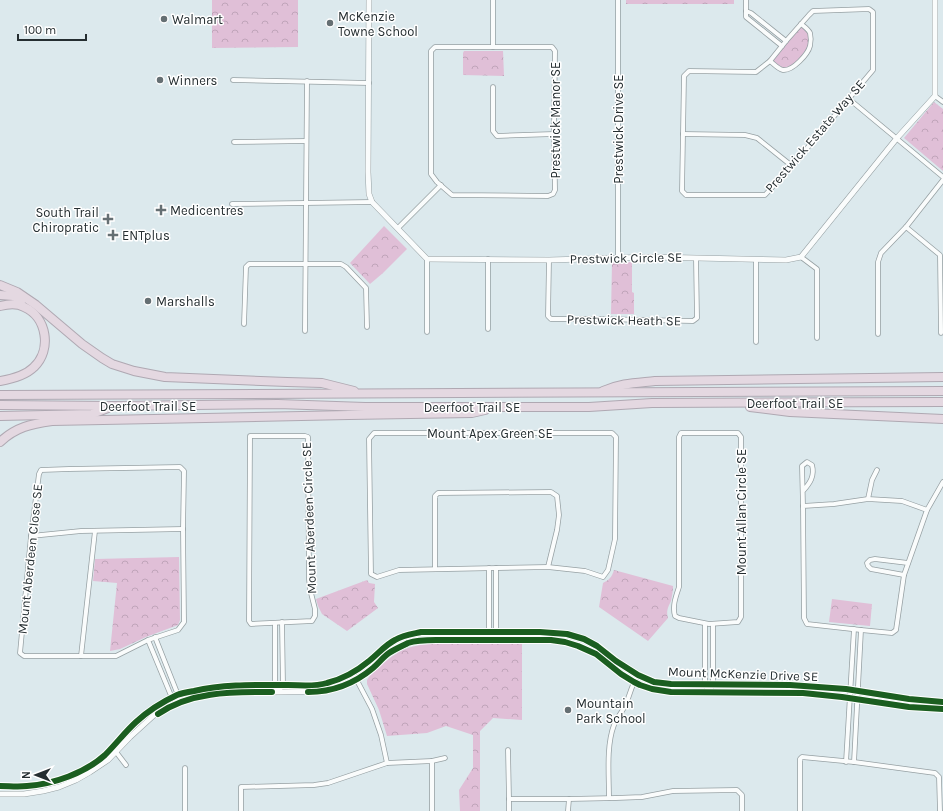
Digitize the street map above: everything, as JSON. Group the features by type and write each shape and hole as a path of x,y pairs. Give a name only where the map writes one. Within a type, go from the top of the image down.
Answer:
{"highway":[{"path":"0,285 17,292 36,305 82,344 102,358 112,364 134,372 165,377 281,382 322,382 366,394"},
{"path":"0,295 13,296 36,305"},
{"path":"0,306 10,304 18,305 36,314 43,327 45,341 42,356 34,368 16,378 0,381"},
{"path":"600,392 626,384 655,381 943,377"},
{"name":"Deerfoot Trail SE","path":"0,395 943,391"},
{"name":"Deerfoot Trail SE","path":"0,405 113,406 278,404 589,407 652,403 943,402"},
{"path":"714,403 790,412 943,420"},
{"path":"0,416 92,414 113,406"},
{"path":"0,442 11,433 30,424 52,421 472,413 499,407"}],"street":[{"path":"369,0 369,194 372,202 427,259 427,332"},
{"path":"493,0 493,47"},
{"name":"Prestwick Drive SE","path":"618,0 618,258"},
{"path":"746,0 746,17 782,46"},
{"path":"817,338 817,269 801,257 898,138 935,96 935,0"},
{"name":"Prestwick Estate Way SE","path":"870,8 873,12 873,70 792,166 765,195 686,195 682,191 684,76 689,71 756,72 770,61 801,24 814,11 870,8"},
{"path":"746,11 751,13 786,41"},
{"path":"770,61 782,70 786,70 795,65 805,55 810,46 811,39 810,33 801,24"},
{"name":"Prestwick Manor SE","path":"435,47 493,47 552,47 555,51 555,190 553,194 548,196 452,195 437,182 432,174 431,51 435,47"},
{"path":"233,80 369,83"},
{"path":"305,330 307,81"},
{"path":"493,86 493,131 497,136 554,134"},
{"path":"935,96 943,102"},
{"path":"849,99 943,176"},
{"path":"683,134 745,134 757,138 792,166"},
{"path":"234,142 306,141"},
{"path":"878,334 878,262 882,253 906,227 943,180"},
{"path":"398,228 441,186"},
{"path":"232,204 372,202"},
{"path":"906,227 940,255 941,333"},
{"name":"Prestwick Circle SE","path":"427,259 549,260 696,258 786,260 801,257"},
{"name":"Prestwick Heath SE","path":"549,260 548,316 551,319 694,322 697,318 696,258"},
{"path":"488,259 488,329"},
{"path":"756,260 756,342"},
{"path":"244,324 246,267 249,264 341,264 346,267 366,288 367,327"},
{"name":"Mount Apex Green SE","path":"374,433 612,433 616,437 615,539 608,570 603,577 584,572 548,568 399,570 377,576 370,574 370,439 374,433"},
{"name":"Mount Allan Circle SE","path":"738,433 741,437 741,617 738,622 705,624 679,618 675,616 674,612 679,587 679,437 681,434 738,433"},
{"name":"Mount Aberdeen Circle SE","path":"250,436 308,437 309,579 315,616 312,621 282,622 251,624 249,621 250,436"},
{"path":"802,491 809,483 813,471 812,465 807,462 802,466 802,491 804,618 807,624 892,633 896,630 904,575 908,563 927,510 943,482"},
{"name":"Mount Aberdeen Close SE","path":"180,467 184,471 183,529 184,622 178,630 155,637 116,656 24,656 20,652 31,536 39,474 41,470 180,467"},
{"path":"868,499 872,480 877,470"},
{"path":"435,569 435,496 438,492 551,492 557,496 559,515 548,568"},
{"path":"803,506 834,504 868,499 902,501 927,510"},
{"path":"31,536 95,531 183,529"},
{"path":"81,656 95,531"},
{"path":"904,575 871,570 867,563 870,560 875,559 908,563"},
{"path":"489,568 489,631 492,639"},
{"path":"492,639 496,631 496,568"},
{"path":"278,692 283,685 282,622"},
{"path":"275,623 275,685 278,692"},
{"path":"705,624 705,684 709,692"},
{"path":"709,692 713,684 713,624"},
{"path":"846,762 854,629"},
{"path":"854,762 861,630"},
{"name":"Mount McKenzie Drive SE","path":"0,786 26,786 43,784 59,780 88,767 104,756 136,722 178,694 208,687 231,685 326,684 353,673 396,639 421,632 496,631 552,632 567,634 584,639 638,675 654,682 671,684 790,684 943,702"},
{"path":"155,637 178,694 178,703"},
{"name":"Mount McKenzie Drive SE","path":"0,794 43,791 59,787 76,780 104,763 153,716 162,710 188,699 232,693 326,691 345,685 357,679 373,668 389,653 410,642 422,640 492,639 551,640 565,642 596,654 610,666 634,682 652,689 670,692 803,693 943,710"},
{"path":"148,640 172,698 178,703"},
{"path":"353,673 372,709 381,735 387,763"},
{"path":"609,798 610,737 614,724 626,705 638,675"},
{"path":"508,750 509,811"},
{"path":"116,752 126,765"},
{"path":"800,811 800,759 802,757 854,762 935,773 939,777 940,811"},
{"path":"241,811 241,787 328,784 387,763 432,761 445,758"},
{"path":"432,761 432,811"},
{"path":"185,768 185,811"},
{"path":"509,799 642,797 673,791 737,790 742,795 742,811"},
{"path":"568,811 569,799"}],"green space":[{"path":"212,0 298,0 298,47 212,48"},
{"path":"626,0 734,0 734,4 626,4"},
{"path":"801,25 810,33 810,46 795,65 782,70 770,61"},
{"path":"464,51 503,51 504,76 463,75"},
{"path":"934,102 943,109 943,171 904,138"},
{"path":"384,226 407,249 370,284 350,263"},
{"path":"612,262 632,262 634,314 611,314"},
{"path":"179,557 180,620 178,625 120,649 110,651 117,583 93,581 95,559"},
{"path":"614,570 673,586 671,601 667,611 668,618 648,641 599,607 603,583 610,578"},
{"path":"367,580 369,583 375,584 374,602 378,608 347,631 322,614 316,599"},
{"path":"832,599 872,604 870,626 829,622"},
{"path":"429,644 522,644 522,720 493,718 480,731 480,811 460,811 459,790 473,768 473,735 446,726 427,733 387,736 379,710 367,684 369,677 396,654 410,647"}],"cycle path":[{"path":"0,786 37,785 58,780 79,772 105,755 145,714 179,694 229,686 312,685 327,683 355,671 388,644 398,638 421,632 540,632 567,634 584,639 597,646 616,661 638,675 654,682 671,684 790,685 846,689 909,699 943,702"},
{"path":"308,692 335,689 351,683 366,674 389,653 411,642 429,640 551,640 578,646 596,654 621,674 640,685 652,689 671,692 803,693 909,707 943,709"},
{"path":"158,714 171,706 184,701 213,694 272,692"}],"place":[{"name":"Walmart","path":"164,19"},
{"name":"McKenzie Towne School","path":"330,23"},
{"name":"Winners","path":"160,80"},
{"name":"Medicentres","path":"161,210"},
{"name":"South Trail Chiropratic","path":"108,219"},
{"name":"ENTplus","path":"113,235"},
{"name":"Marshalls","path":"148,301"},
{"name":"Mountain Park School","path":"568,710"}]}
